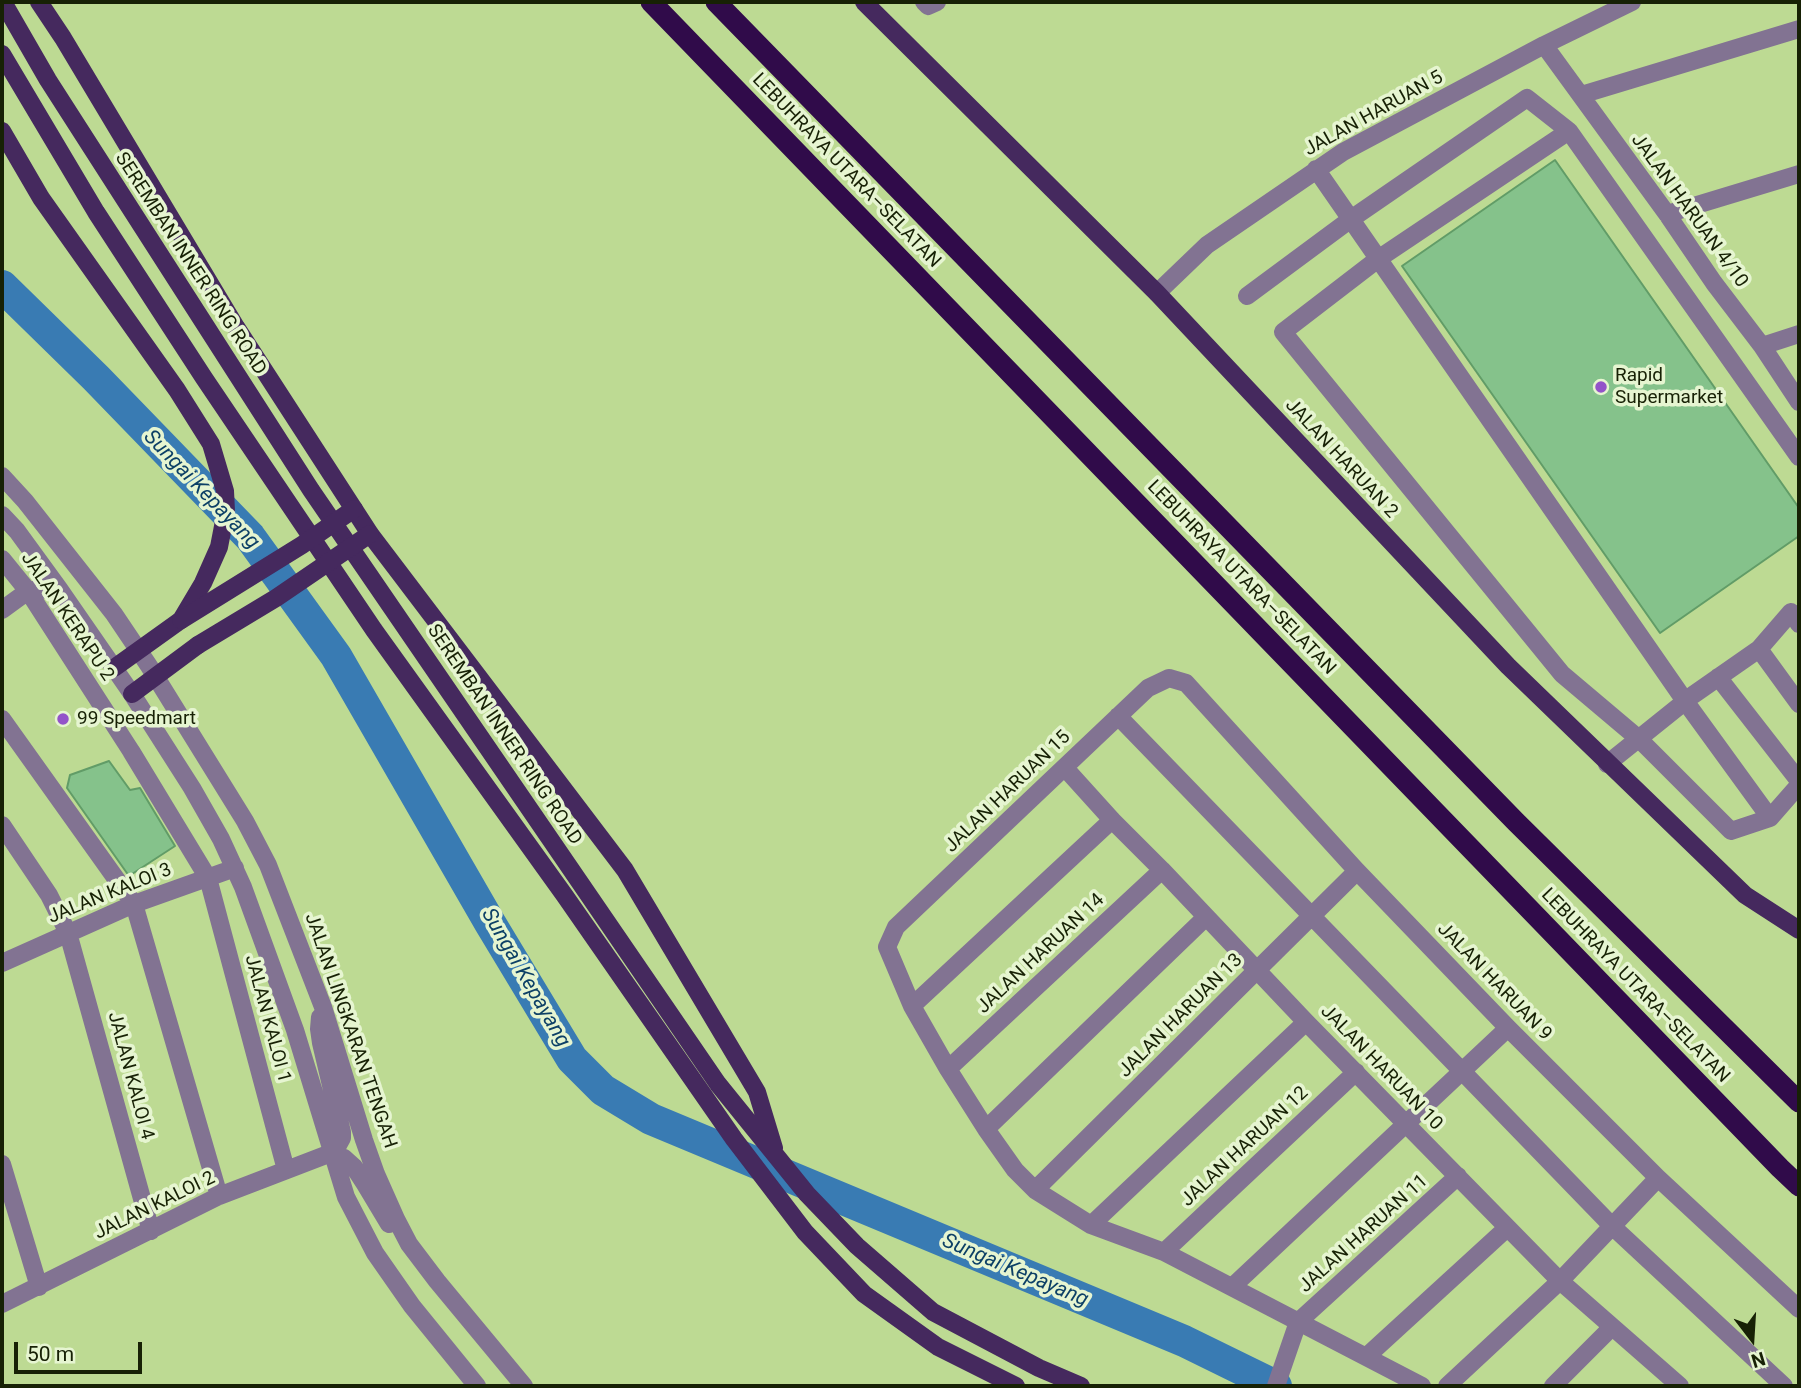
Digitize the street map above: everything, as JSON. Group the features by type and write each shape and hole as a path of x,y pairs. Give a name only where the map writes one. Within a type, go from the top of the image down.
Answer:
{"highway":[{"name":"LEBUHRAYA UTARA–SELATAN","path":"651,2 1799,1186"},
{"name":"LEBUHRAYA UTARA–SELATAN","path":"716,2 1516,822 1799,1102"}],"main road":[{"name":"SEREMBAN INNER RING ROAD","path":"3,2 48,80 311,490 718,1084 807,1194 857,1246 933,1312 1039,1368 1081,1386"},
{"path":"39,2 236,327 370,534 625,870 757,1092 777,1158"},
{"name":"JALAN HARUAN 2","path":"864,2 1157,293 1508,666 1745,895 1799,930"},
{"path":"2,54 96,212 204,379 374,630 565,896 734,1139 805,1232 864,1294 938,1347 1016,1386"},
{"path":"2,131 41,198 163,369 211,444 225,491 226,510 219,547 181,620"},
{"path":"114,668 181,620 302,545 354,509"},
{"path":"132,694 198,645 276,598 370,534"}],"street":[{"path":"925,2 928,6 937,2"},
{"name":"JALAN HARUAN 5","path":"1157,293 1207,245 1343,152 1632,2"},
{"path":"1581,95 1799,29"},
{"name":"JALAN HARUAN 4/10","path":"1545,45 1762,346 1799,402"},
{"path":"1247,296 1351,219 1527,98 1569,131 1799,457"},
{"path":"1569,131 1378,259 1283,332 1562,674 1639,739 1731,831 1770,818 1799,783 1718,677"},
{"path":"1316,169 1685,701 1770,818"},
{"path":"1667,214 1799,174"},
{"path":"1762,346 1799,334"},
{"name":"JALAN LINGKARAN TENGAH","path":"2,476 106,604 139,651 244,821 268,865 323,1007 372,1162 396,1219 410,1244 437,1281 524,1386"},
{"path":"2,515 60,590 132,694 221,839 243,887 295,1030 345,1197 375,1252 412,1306 477,1386"},
{"name":"JALAN KERAPU 2","path":"2,559 28,591 131,751 208,878"},
{"path":"2,610 28,591 60,590"},
{"path":"1607,764 1685,701 1759,649 1797,613"},
{"path":"1759,649 1799,704"},
{"name":"JALAN HARUAN 15","path":"912,1006 887,947 896,927 1148,688 1169,678"},
{"name":"JALAN HARUAN 9","path":"1169,678 1186,683 1357,871 1508,1028 1658,1178 1799,1309"},
{"path":"1118,716 1612,1226 1784,1386"},
{"path":"2,719 134,904 219,1196"},
{"name":"JALAN HARUAN 10","path":"1065,768 1405,1124 1560,1281 1612,1327 1668,1383"},
{"path":"1112,820 912,1006 986,1129 1015,1170 1035,1190 1091,1225 1164,1252 1422,1386"},
{"name":"JALAN KALOI 4","path":"2,825 49,895 68,933 150,1231"},
{"name":"JALAN KALOI 3","path":"2,963 134,904 235,868"},
{"name":"JALAN HARUAN 14","path":"948,1069 1162,870"},
{"name":"JALAN HARUAN 13","path":"1035,1190 1357,871"},
{"name":"JALAN KALOI 1","path":"208,878 286,1170"},
{"path":"986,1129 1206,916"},
{"path":"323,1007 319,1029 342,1132 340,1144 331,1153"},
{"path":"1091,1225 1306,1022"},
{"path":"1232,1287 1508,1028"},
{"name":"JALAN HARUAN 12","path":"1164,1252 1356,1072"},
{"path":"331,1153 349,1162 383,1217 410,1244"},
{"name":"JALAN KALOI 2","path":"2,1304 219,1196 331,1153"},
{"path":"2,1166 38,1287"},
{"name":"JALAN HARUAN 11","path":"1298,1322 1458,1176"},
{"path":"1447,1386 1560,1281 1658,1178"},
{"path":"1366,1357 1507,1228"},
{"path":"1276,1386 1298,1322"},
{"path":"1553,1386 1612,1327"}],"building":[{"name":"Rapid Supermarket","path":"1555,160 1799,508 1799,536 1660,633 1402,266"},
{"path":"109,761 130,790 140,788 175,846 129,876 67,788 70,775"}],"waterway":[{"name":"Sungai Kepayang","path":"2,286 96,378 250,537 336,656 572,1059 603,1090 651,1119 1184,1341 1276,1386"}],"place":[{"name":"Rapid Supermarket","path":"1601,387"},
{"name":"99 Speedmart","path":"63,719"}]}
